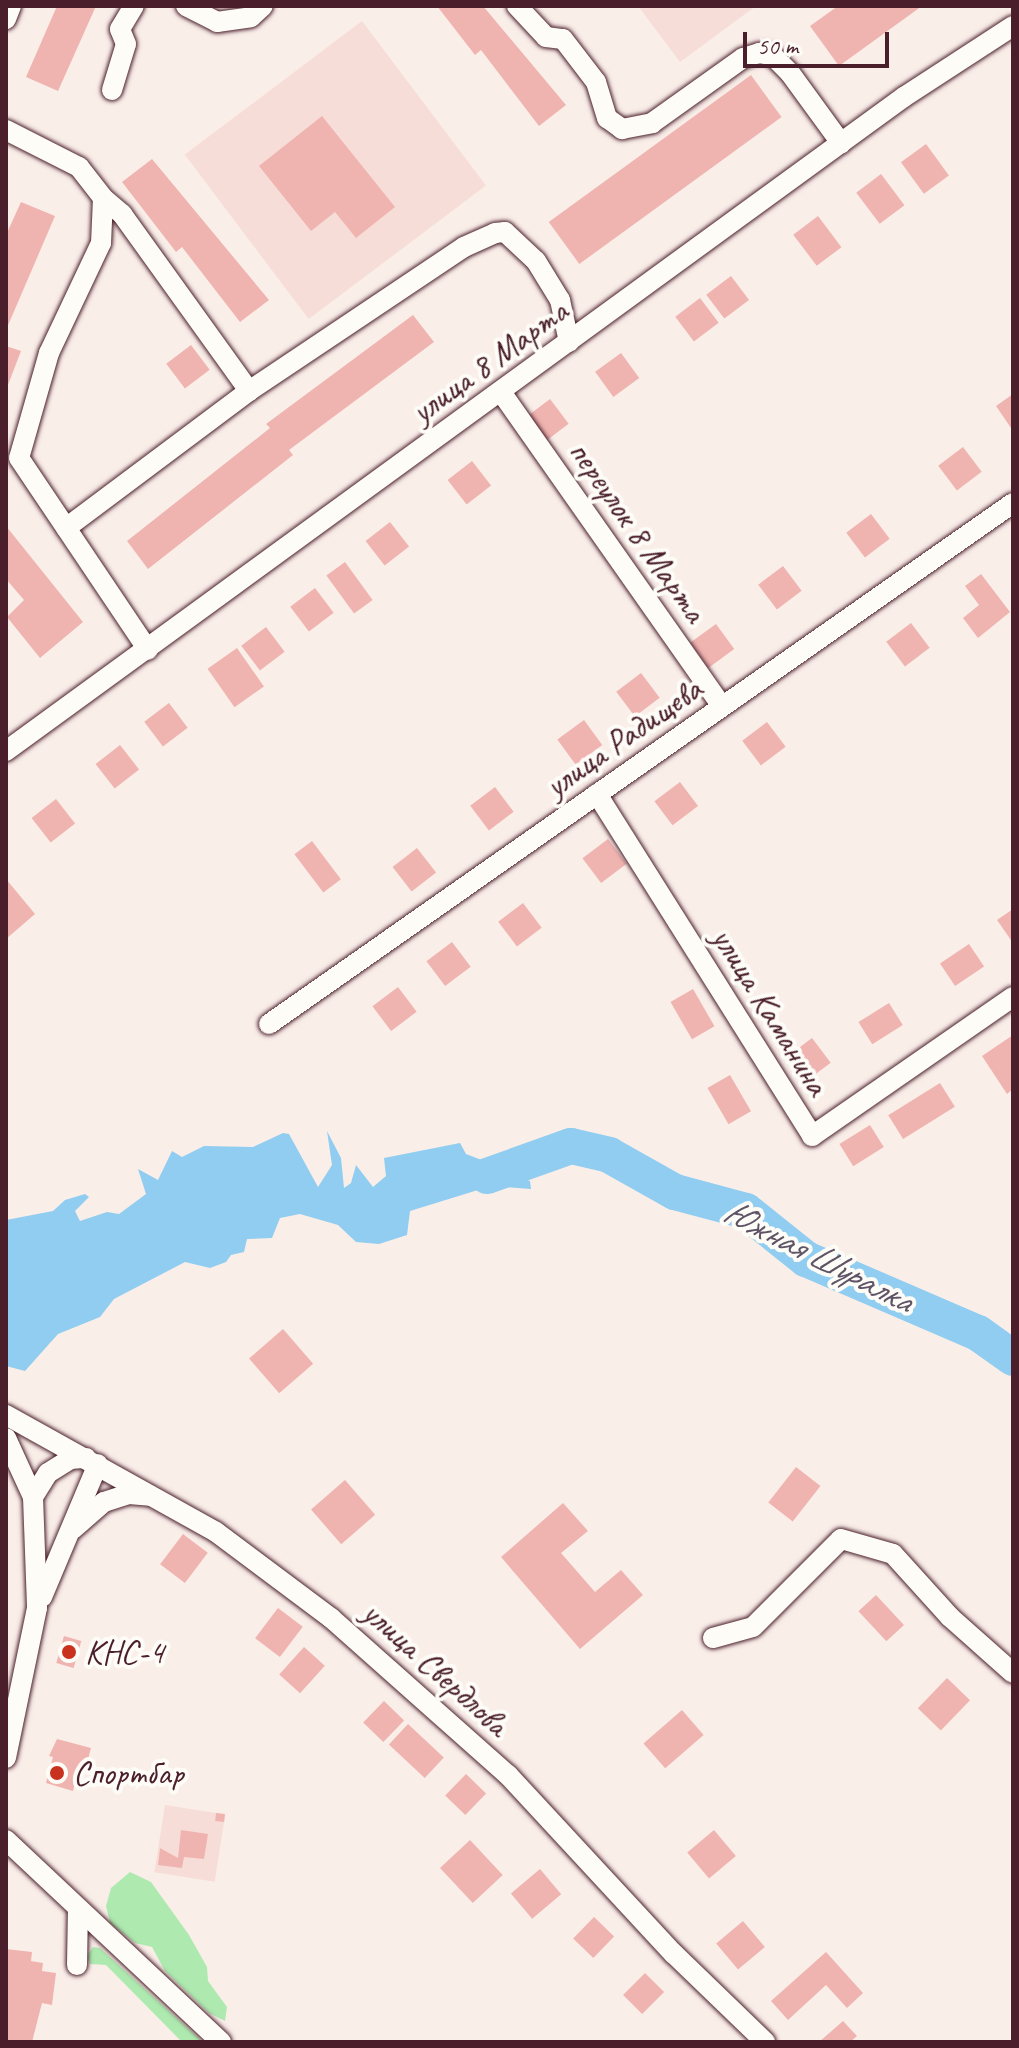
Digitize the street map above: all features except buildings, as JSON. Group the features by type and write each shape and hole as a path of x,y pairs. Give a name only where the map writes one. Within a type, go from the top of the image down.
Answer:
{"street":[{"path":"6,19 11,6"},
{"path":"112,90 126,44 120,29 134,6"},
{"path":"186,6 217,22 251,17 263,6"},
{"path":"517,6 546,37 563,39 596,82 607,118 622,129 652,123 743,58 759,53 772,55 790,73 841,143"},
{"name":"улица 8 Марта","path":"6,751 841,143 1013,26"},
{"path":"6,130 79,167 103,198 122,214 249,391"},
{"path":"103,198 101,243 49,353 19,458 148,650"},
{"path":"66,528 249,391 464,247 495,233 505,232 536,261 560,300 569,342"},
{"name":"переулок 8 Марта","path":"501,392 722,706"},
{"name":"улица Радищева","path":"269,1024 1013,503"},
{"name":"улица Каманина","path":"597,794 812,1136 1013,997"},
{"name":"улица Свердлова","path":"6,1415 156,1496 229,1541 411,1686 538,1804 674,1954 765,2042"},
{"path":"6,1438 33,1497 37,1608"},
{"path":"6,1758 37,1608 92,1461 70,1459 48,1473 33,1497"},
{"path":"67,1534 104,1502 129,1494 156,1496"},
{"path":"713,1638 753,1627 841,1539 893,1554 950,1617 1013,1673"},
{"path":"6,1840 221,2042"},
{"path":"77,1965 78,1909"}],"shaded area":[{"path":"638,6 756,6 680,62"},
{"path":"362,21 486,186 309,319 185,155"},
{"path":"165,1805 225,1815 215,1882 154,1872"}],"green space":[{"path":"130,1872 151,1882 189,1935 207,1967 208,1981 227,2007 225,2021 209,2013 165,1971 152,1947 135,1943 110,1923 106,1906 111,1888"},
{"path":"93,1947 100,1948 203,2042 182,2042 106,1965 90,1964 87,1956"}],"water":[{"path":"327,1131 341,1158 344,1188 351,1183 356,1165 373,1187 386,1176 384,1158 460,1143 466,1154 492,1164 534,1160 522,1178 530,1181 531,1189 491,1186 410,1211 407,1235 379,1244 356,1242 338,1225 300,1214 280,1218 272,1238 247,1239 244,1252 231,1255 226,1262 210,1268 185,1262 114,1299 100,1317 58,1334 25,1371 6,1366 6,1220 53,1211 65,1200 85,1194 89,1197 75,1211 80,1221 107,1212 119,1214 146,1194 138,1169 158,1180 172,1151 182,1157 204,1146 253,1147 283,1133 289,1134 318,1187 332,1165"}],"waterway":[{"name":"Южная Шуралка","path":"487,1176 571,1146 609,1155 675,1192 746,1211 806,1259 978,1333 1013,1358"}],"place":[{"name":"КНС-4","path":"69,1652"},
{"name":"Спортбар","path":"57,1773"}]}
